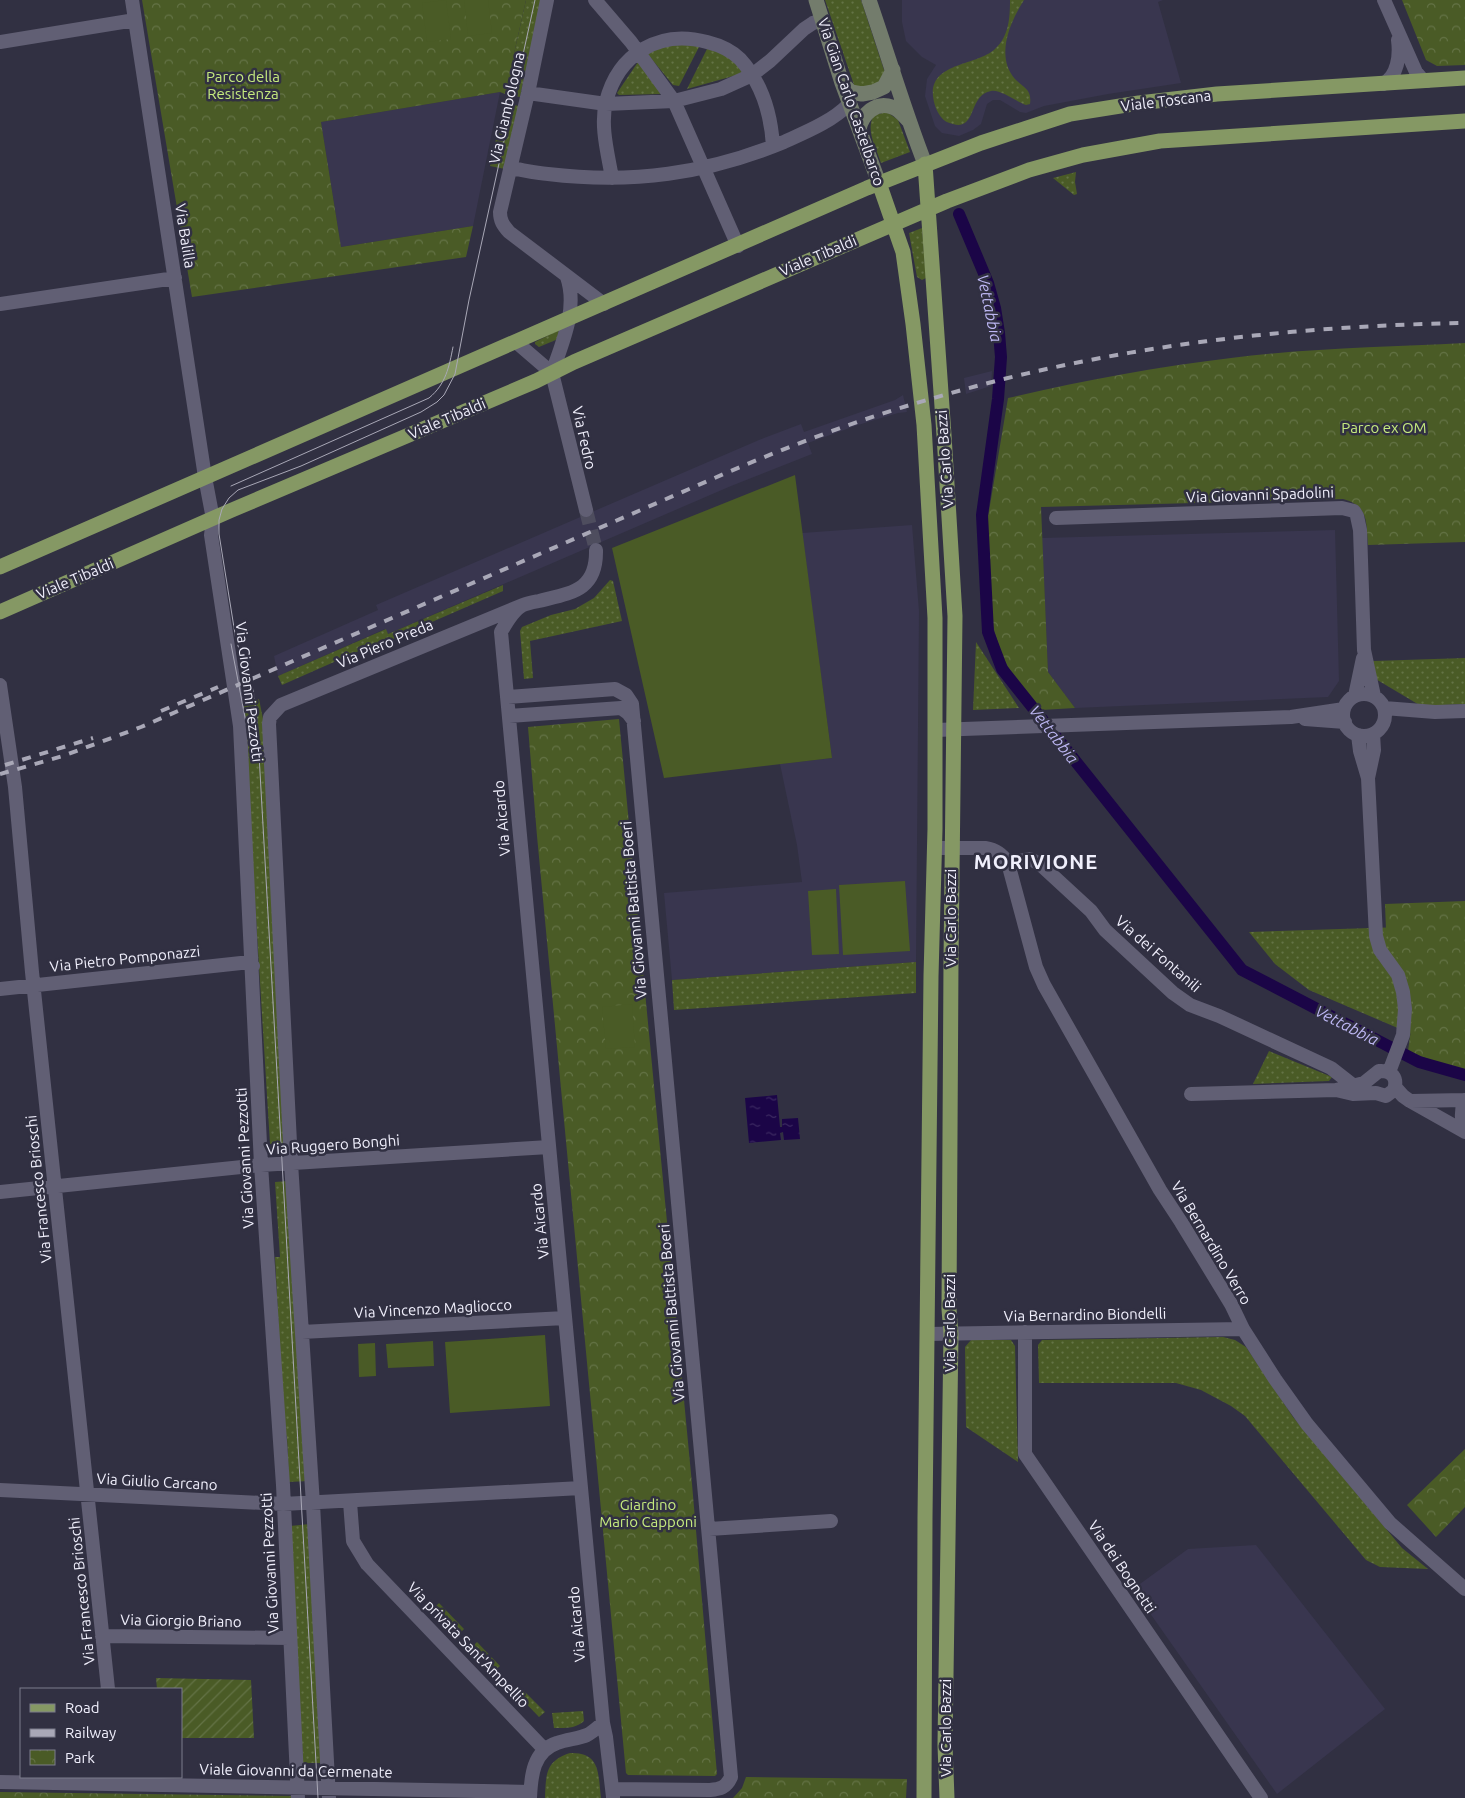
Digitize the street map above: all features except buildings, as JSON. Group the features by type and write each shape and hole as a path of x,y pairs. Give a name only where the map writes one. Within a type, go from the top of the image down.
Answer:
{"main road":[{"name":"Via Gian Carlo Castelbarco","path":"816,0 849,104 887,205"},
{"path":"870,0 925,164"},
{"path":"842,83 851,92 862,94 873,92 884,87 893,70"},
{"name":"Viale Toscana","path":"880,183 981,143 1070,114 1139,102 1187,97 1465,78"},
{"path":"859,129 866,114 873,108 882,105 900,111 909,121"},
{"path":"894,224 1029,170 1119,147 1204,137 1465,121"},
{"name":"Via Carlo Bazzi","path":"925,164 946,462 954,616 949,1299 951,1334 945,1745 947,1798"},
{"path":"0,568 880,183"},
{"name":"Via Carlo Bazzi","path":"887,205 903,252 921,385 935,618 936,730 924,1518 924,1798"},
{"name":"Viale Tibaldi","path":"0,612 894,224"},
{"path":"906,272 914,284 920,287 925,287 933,280"}],"street":[{"name":"Via Balilla","path":"132,0 213,519"},
{"name":"Via Giambologna","path":"547,0 528,93 500,212 501,223 520,242 567,277"},
{"path":"596,0 638,51 674,102 738,246"},
{"path":"1384,0 1416,72 1422,79 1427,81"},
{"path":"0,42 135,20"},
{"path":"528,93 606,104 674,102 721,89 752,75 804,29 822,20"},
{"path":"1383,84 1392,76 1397,62 1399,45 1397,31"},
{"path":"612,178 605,135 606,104 617,75 638,51 668,39 694,38 728,49 739,58 760,87 766,102 773,146"},
{"path":"510,168 547,174 612,178 658,176 704,168 773,146 823,123 849,104"},
{"path":"567,277 604,304"},
{"path":"516,342 552,373 569,319 571,294 567,277"},
{"path":"0,304 175,278"},
{"name":"Via Fedro","path":"552,373 586,510"},
{"name":"Via Giovanni Spadolini","path":"1056,518 1342,508 1354,510 1360,530 1364,650 1374,696 1384,708"},
{"name":"Via Giovanni Pezzotti","path":"213,519 210,533 240,726 253,966 261,1165 284,1504 298,1793"},
{"name":"Via Piero Preda","path":"269,724 270,717 281,705 523,605 575,591 588,582 593,574 596,566 596,550"},
{"path":"474,625 490,625 501,632 514,613 523,605"},
{"name":"Via Aicardo","path":"501,632 603,1723 612,1794"},
{"name":"Via Giovanni Spadolini","path":"1344,716 1349,700 1355,696 1364,650"},
{"name":"Via Francesco Brioschi","path":"0,685 14,787 54,1187 108,1688"},
{"name":"Via Giovanni Battista Boeri","path":"507,697 615,689 626,695 632,704 634,721 709,1529 730,1777 724,1788 612,1794"},
{"path":"1355,696 1365,694 1374,696"},
{"path":"509,716 621,708 634,721"},
{"path":"936,730 1344,716 1350,730 1358,735 1366,736 1379,731 1386,716 1384,708 1435,712 1465,711"},
{"path":"1384,723 1403,717 1435,712"},
{"name":"Via Giovanni Pezzotti","path":"269,724 291,1164 329,1793"},
{"path":"1368,778 1374,750 1373,734"},
{"path":"1358,735 1360,751 1368,778 1376,936 1380,950 1398,976 1403,992 1405,1009 1403,1036 1390,1069"},
{"name":"Via Carlo Bazzi","path":"934,848 985,848 1000,854 1008,863"},
{"name":"Via dei Fontanili","path":"1008,863 1030,859 1040,864 1091,911 1104,930 1173,993 1190,1005 1219,1016 1331,1068 1354,1086"},
{"name":"Via Bernardino Verro","path":"1008,863 1036,967 1044,985 1160,1190 1231,1304 1243,1329 1307,1424 1385,1517 1409,1541 1465,1589"},
{"name":"Via Pietro Pomponazzi","path":"0,989 240,963 248,963 253,966"},
{"path":"1191,1094 1336,1090 1364,1083 1380,1071 1390,1069"},
{"path":"1336,1090 1353,1094 1386,1096 1395,1087 1395,1078 1390,1069"},
{"path":"1372,1076 1371,1084 1376,1094"},
{"path":"1395,1087 1410,1101 1465,1132"},
{"path":"1410,1101 1464,1100 1461,1120 1465,1132"},
{"name":"Via Ruggero Bonghi","path":"0,1192 261,1165 549,1147"},
{"name":"Via Vincenzo Magliocco","path":"302,1332 565,1318"},
{"name":"Via Bernardino Biondelli","path":"927,1334 1243,1329"},
{"name":"Via dei Bognetti","path":"1026,1332 1026,1454 1261,1798"},
{"path":"350,1502 581,1488"},
{"name":"Via Giulio Carcano","path":"0,1490 284,1504 350,1502"},
{"name":"Via privata Sant'Ampellio","path":"350,1502 353,1541 367,1564 544,1750"},
{"path":"709,1529 831,1521"},
{"name":"Via Giorgio Briano","path":"102,1636 290,1638"},
{"path":"544,1750 556,1743 588,1734 603,1723"},
{"name":"Viale Giovanni da Cermenate","path":"0,1782 118,1781 298,1793 530,1795 532,1773 537,1758 544,1750"}],"shaded area":[{"path":"902,0 1163,0 1158,2 1181,83 1044,106 1026,113 1020,112 1000,100 993,100 987,104 981,124 973,130 959,136 942,133 935,126 925,96 927,79 936,65 922,57 906,41 902,22"},
{"path":"500,92 473,226 341,247 321,122"},
{"path":"992,371 991,386 966,394 964,378"},
{"path":"903,395 907,412 858,425 808,443 812,454 731,486 388,634 385,629 278,676 274,656 378,610 376,605 759,440 801,424 804,432 895,400"},
{"path":"912,525 919,611 916,962 672,980 664,893 802,882 797,845 780,764 832,758 802,533"},
{"path":"1335,530 1339,681 1328,697 1075,708 1048,672 1042,538"},
{"path":"1256,1545 1385,1709 1277,1794 1133,1589 1188,1549"}],"green space":[{"name":"Parco della Resistenza","path":"142,0 526,0 505,94 500,92 321,122 341,247 473,226 466,257 192,297"},
{"path":"446,0 451,39 427,42 422,3"},
{"path":"464,0 488,0 492,33 468,36"},
{"path":"526,0 541,0 520,97 505,94"},
{"path":"825,0 861,0 885,73 882,82 862,89 854,85"},
{"path":"1010,0 1024,0 1014,18 1007,39 1006,60 1009,70 1015,79 1029,92 1030,104 1026,105 1004,94 991,91 979,99 970,118 966,122 961,125 946,122 936,107 933,96 934,85 939,77 947,71 987,55 1000,44 1008,26"},
{"path":"1402,0 1465,0 1465,65 1437,66 1426,60"},
{"path":"660,45 700,45 679,86 673,85 646,52"},
{"path":"708,47 735,59 744,73 687,89"},
{"path":"638,62 661,94 619,95 617,93"},
{"path":"504,103 519,106 505,169 490,166"},
{"path":"887,112 898,120 910,152 881,163 872,139 871,127 874,115"},
{"path":"1076,172 1077,194 1074,195 1053,178"},
{"path":"922,228 926,278 922,280 917,277 909,233"},
{"path":"559,331 558,339 539,347 535,344 535,342"},
{"name":"Parco ex OM","path":"1465,343 1465,542 1368,545 1366,522 1362,511 1358,506 1343,499 1041,507 1048,672 1075,708 1041,710 1011,672 1002,656 993,626 987,523 1008,398 1119,375 1231,358 1319,350"},
{"path":"795,475 832,758 664,778 612,548"},
{"path":"610,580 613,581 622,621 530,641 533,678 524,679 520,631 522,627 551,615 575,609 594,598"},
{"path":"503,585 503,591 393,639 386,639 282,685 278,676 386,629 388,634"},
{"path":"976,642 1019,708 973,710"},
{"path":"1465,658 1465,704 1421,706 1374,678 1373,661"},
{"path":"259,699 263,719 284,1144 270,1144 243,707"},
{"name":"Giardino Mario Capponi","path":"619,719 692,1484 717,1774 715,1776 628,1775 626,1773 537,836 528,727"},
{"path":"905,881 910,951 843,955 839,885"},
{"path":"836,889 839,954 812,955 808,891"},
{"path":"1465,901 1465,1071 1456,1070 1408,1051 1414,1008 1406,970 1392,949 1386,930 1385,904"},
{"path":"1465,925 1414,1035 1309,990 1275,964 1249,932"},
{"path":"916,962 916,993 674,1010 672,980"},
{"path":"632,1004 635,1047 606,1049 602,1007"},
{"path":"1269,1051 1332,1077 1329,1081 1253,1084"},
{"path":"288,1181 308,1481 289,1482 287,1437 284,1430 275,1257 280,1257 275,1182"},
{"path":"545,1335 550,1406 450,1413 445,1342"},
{"path":"1223,1337 1235,1340 1246,1347 1293,1417 1402,1548 1428,1569 1380,1567 1366,1560 1245,1416 1201,1390 1176,1383 1039,1383 1038,1345 1042,1340"},
{"path":"971,1340 1011,1340 1015,1346 1018,1462 966,1427 965,1347"},
{"path":"433,1341 434,1366 388,1368 386,1344"},
{"path":"375,1343 376,1376 359,1377 358,1344"},
{"path":"1465,1449 1465,1507 1436,1537 1407,1505"},
{"path":"310,1524 324,1763 303,1763 290,1526"},
{"path":"439,1603 464,1629 459,1634 434,1608"},
{"path":"477,1642 500,1666 495,1670 472,1647"},
{"path":"156,1678 251,1680 254,1738 182,1738 182,1688 157,1688"},
{"path":"520,1687 545,1712 539,1717 515,1692"},
{"path":"583,1711 584,1721 581,1724 570,1728 554,1728 552,1713"},
{"path":"570,1753 587,1756 593,1760 598,1773 601,1798 545,1798 548,1770 556,1760"},
{"path":"746,1777 907,1779 906,1798 733,1798 742,1788"},
{"path":"0,1792 294,1796 294,1798 0,1798"}],"water":[{"path":"777,1095 780,1127 782,1127 782,1119 798,1118 800,1139 784,1140 783,1132 780,1133 781,1140 749,1143 745,1098"}],"waterway":[{"name":"Vettabbia","path":"959,214 988,283 999,333 1001,357 998,399 982,515 988,632 1002,669 1242,970 1419,1062 1465,1075"}],"tunnel":[{"path":"586,510 596,550"}],"tram line":[{"path":"318,1798 257,719 253,689 236,640 219,534 219,520 222,509 229,498 238,490 301,466 421,412 444,395 455,374 469,300 535,0"},
{"path":"231,486 429,398 443,381 453,347"},
{"path":"231,644 252,754"}],"railway":[{"path":"0,774 63,756 141,727 752,462 881,414 999,380 1064,365 1197,342 1331,329 1465,323"},
{"path":"161,711 218,687"},
{"path":"5,765 93,738"}],"district":[{"name":"MORIVIONE","path":"1036,862"}]}
